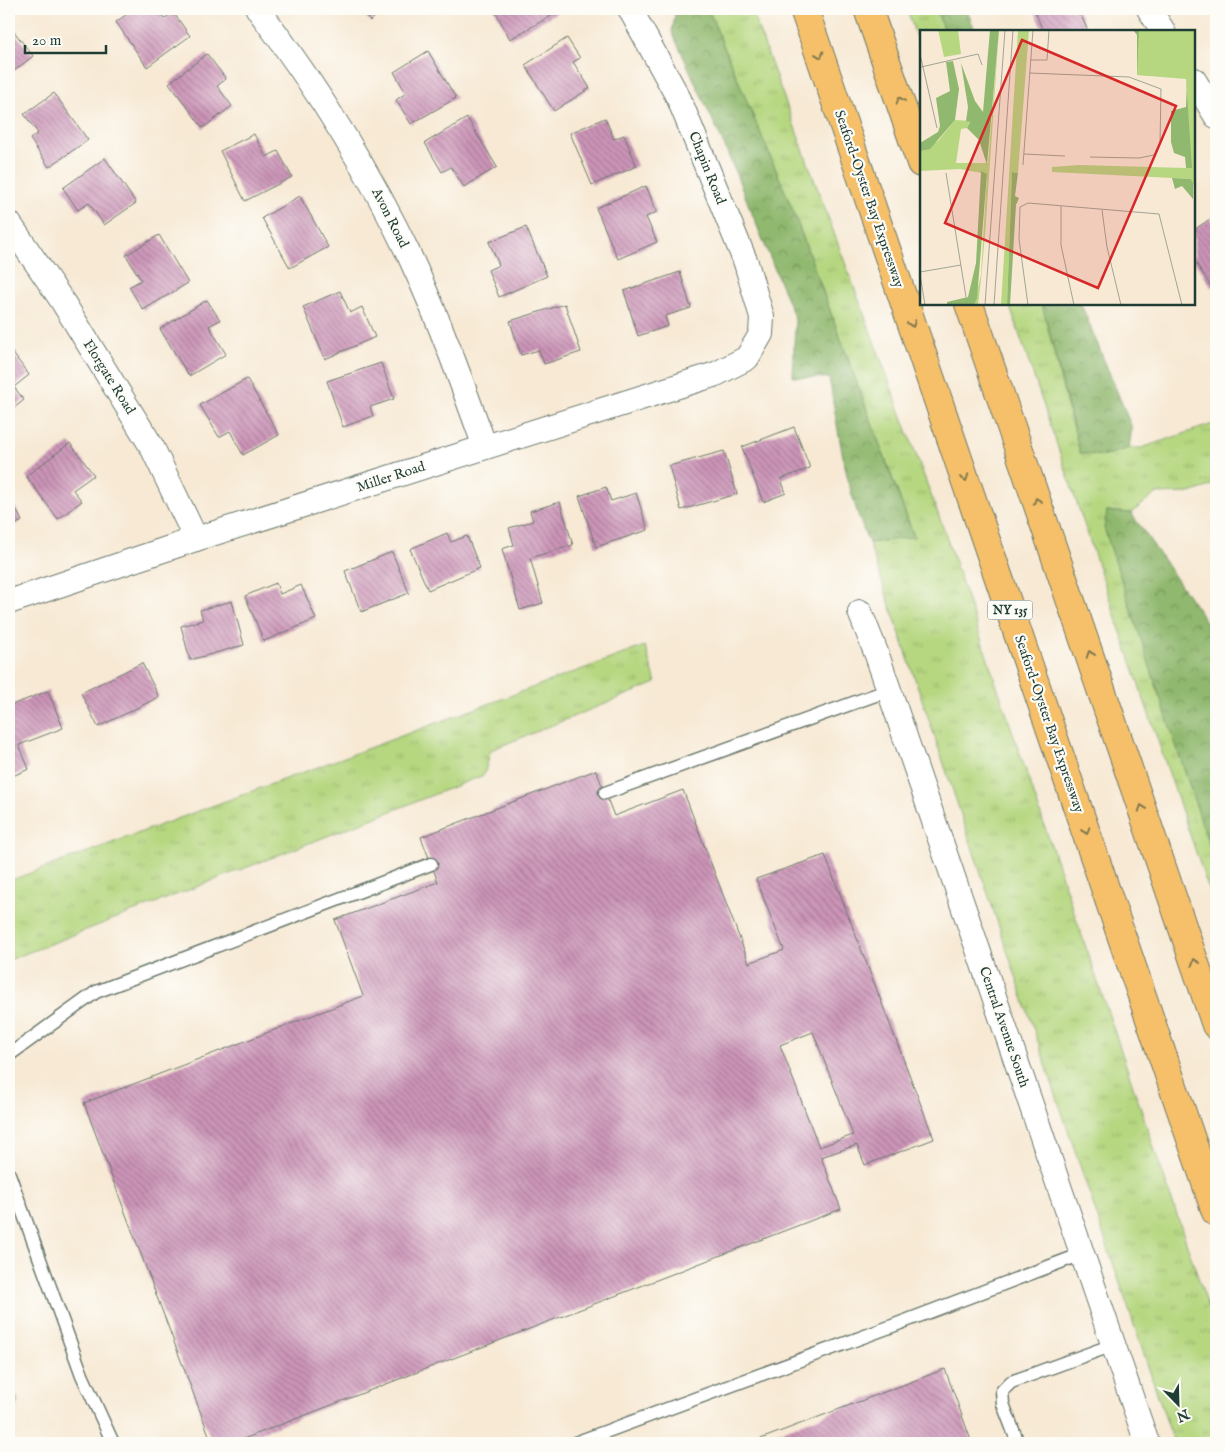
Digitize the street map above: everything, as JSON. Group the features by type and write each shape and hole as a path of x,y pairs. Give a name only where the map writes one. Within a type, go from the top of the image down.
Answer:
{"highway":[{"name":"Seaford-Oyster Bay Expressway","path":"804,9 1216,1212"},
{"path":"868,9 920,160"},
{"path":"969,305 1216,1024"}],"street":[{"name":"Avon Road","path":"258,9 307,75 372,182 410,257 448,344 485,447"},
{"name":"Chapin Road","path":"630,9 679,99 742,254 762,317 761,334"},
{"path":"1149,9 1162,30"},
{"path":"1195,82 1216,116"},
{"name":"Florgate Road","path":"9,223 60,298 152,447 196,539"},
{"name":"Miller Road","path":"9,602 196,539 716,374 747,358 761,334"},
{"name":"Central Avenue South","path":"860,612 889,690 1147,1443"}],"lane":[{"path":"606,793 889,690"},
{"path":"9,1055 96,992 431,864"},
{"path":"9,1174 82,1375 113,1443"},
{"path":"575,1443 1082,1254"},
{"path":"1018,1443 1003,1404 1002,1391 1011,1382 1113,1345"}],"green space":[{"path":"676,9 708,9 792,208 914,537 869,543 854,503 849,483 829,378 793,377 795,319 725,147 672,32"},
{"path":"708,9 751,9 944,530 1216,1330 1216,1443 1174,1443 869,543 914,536 792,208"},
{"path":"907,9 936,9 944,30 920,30 920,49"},
{"path":"936,9 967,9 975,30 944,30"},
{"path":"1009,305 1042,305 1072,426 1103,456 1129,448 1141,448 1216,423 1216,484 1190,493 1156,494 1131,513 1107,511 1216,866 1216,911"},
{"path":"1042,305 1081,305 1132,428 1129,448 1103,456 1080,453"},
{"path":"1107,511 1131,513 1216,636 1216,866 1104,528"},
{"path":"645,646 656,683 491,750 484,775 9,960 9,881"},
{"path":"9,1381 18,1401 9,1425"}],"building":[{"path":"134,9 157,9 164,19 173,12 190,36 147,67 116,22"},
{"path":"359,9 385,9 370,21"},
{"path":"494,9 556,9 558,12 510,39"},
{"path":"1034,9 1078,9 1088,30 1043,30"},
{"path":"9,25 33,56 9,75"},
{"path":"567,38 580,58 573,62 590,88 554,111 525,65"},
{"path":"428,51 456,98 411,124 396,100 406,93 394,72"},
{"path":"207,54 226,79 217,86 232,106 203,128 169,83"},
{"path":"54,93 88,140 49,167 30,139 38,133 24,114"},
{"path":"467,118 497,167 464,187 451,167 442,172 425,143"},
{"path":"605,118 614,139 624,135 637,166 592,185 570,133"},
{"path":"254,134 266,157 278,151 292,177 245,201 220,151"},
{"path":"105,158 136,203 104,225 89,203 78,210 63,188"},
{"path":"646,186 657,212 646,217 657,242 618,259 596,208"},
{"path":"300,196 328,247 290,268 262,218"},
{"path":"1210,219 1216,228 1216,285 1212,288 1195,262 1195,229"},
{"path":"526,227 547,276 499,297 488,270 499,265 489,242"},
{"path":"159,235 188,283 143,310 129,287 141,280 126,255"},
{"path":"680,272 691,308 665,316 668,326 638,336 624,291"},
{"path":"340,291 350,313 362,307 375,337 325,359 303,307"},
{"path":"207,300 220,320 209,326 226,354 189,376 160,329"},
{"path":"565,304 581,352 544,364 539,350 521,355 510,321"},
{"path":"9,348 29,375 14,387 24,400 9,412"},
{"path":"381,363 394,399 370,407 373,416 343,427 327,381"},
{"path":"247,379 279,435 243,455 230,431 219,437 200,405"},
{"path":"794,427 810,468 781,479 786,493 763,502 742,447"},
{"path":"70,443 94,475 73,490 82,501 58,519 26,476"},
{"path":"724,451 737,494 681,510 669,466"},
{"path":"606,487 611,501 636,493 648,530 596,547 579,496"},
{"path":"9,495 22,521 9,528"},
{"path":"560,502 573,545 530,558 543,603 520,610 502,549 514,545 509,528 533,521 530,511"},
{"path":"447,533 451,542 467,536 480,568 428,590 410,549"},
{"path":"392,552 409,593 361,612 345,571"},
{"path":"276,583 280,594 301,585 316,619 264,641 245,596"},
{"path":"232,601 244,645 190,660 181,626 203,620 200,610"},
{"path":"142,663 159,697 98,727 81,693"},
{"path":"48,691 63,728 19,745 29,769 10,777 9,706"},
{"path":"596,770 614,816 683,790 749,963 784,950 756,879 825,855 934,1139 865,1165 857,1145 821,1157 841,1209 233,1443 212,1443 84,1103 363,996 335,920 438,882 421,837","holes":["813,1032 853,1135 819,1147 780,1045"]},
{"path":"945,1369 972,1443 750,1443"}]}
